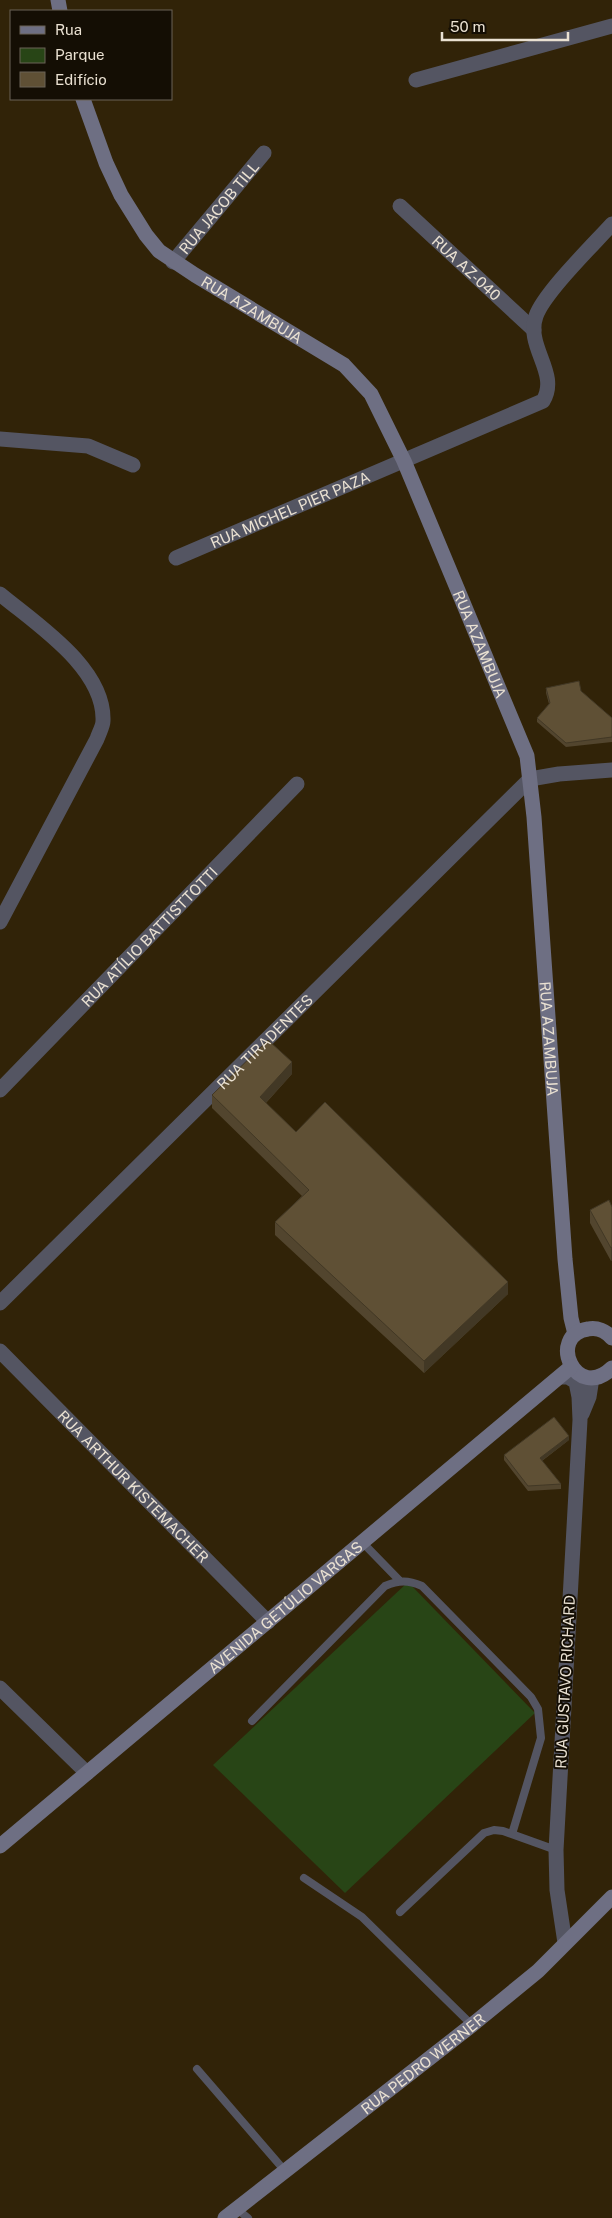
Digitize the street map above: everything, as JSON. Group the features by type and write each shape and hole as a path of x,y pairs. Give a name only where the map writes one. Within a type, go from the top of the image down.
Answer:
{"main road":[{"name":"RUA AZAMBUJA","path":"83,100 106,163 121,195 146,235 159,251 173,262 344,365 371,394 404,461 527,756 534,817 564,1259 571,1318 575,1334"},
{"path":"611,1335 602,1330 592,1328 583,1329 575,1334 568,1346 566,1372 592,1378 600,1377 612,1369"},
{"name":"AVENIDA GETÚLIO VARGAS","path":"0,1846 566,1372"},
{"name":"RUA PEDRO WERNER","path":"237,2215 285,2171 472,2025 538,1970 612,1897"}],"street":[{"path":"416,80 612,26"},
{"name":"RUA JACOB TILL","path":"173,262 264,153"},
{"name":"RUA AZ-040","path":"400,206 534,330"},
{"path":"534,330 536,317 545,301 612,224"},
{"name":"RUA MICHEL PIER PAZA","path":"176,558 543,401 548,394 549,385 547,374 534,342 534,330"},
{"path":"0,439 88,446 133,465"},
{"path":"0,594 72,655 93,682 103,721 97,739 0,922"},
{"path":"530,779 559,774 612,770"},
{"name":"RUA TIRADENTES","path":"0,1303 530,779"},
{"name":"RUA ATÍLIO BATTISTTOTTI","path":"0,1090 297,784"},
{"name":"RUA ARTHUR KISTEMACHER","path":"0,1351 268,1622"},
{"name":"RUA GUSTAVO RICHARD","path":"565,1943 557,1890 556,1850 580,1420 576,1382 568,1377 566,1372"},
{"name":"RUA GUSTAVO RICHARD","path":"580,1420 589,1397 592,1378"},
{"path":"0,1688 87,1773"}],"lane":[{"path":"363,1542 398,1580"},
{"path":"252,1721 385,1586 398,1580 411,1581 422,1586 531,1698 538,1709 541,1738 512,1834"},
{"path":"400,1912 484,1833 494,1830 512,1834 556,1850"},
{"path":"304,1878 362,1917 472,2025"},
{"path":"198,2069 285,2171"}],"green space":[{"path":"408,1582 535,1713 345,1893 213,1765"}],"building":[{"path":"579,681 581,691 612,718 612,737 566,743 537,718 550,703 546,688"},
{"path":"268,1040 292,1062 260,1097 296,1132 325,1102 508,1282 424,1361 275,1222 309,1190 212,1095"},
{"path":"609,1200 612,1207 611,1248 590,1210"},
{"path":"554,1417 569,1436 540,1458 561,1484 528,1486 504,1455"}]}
